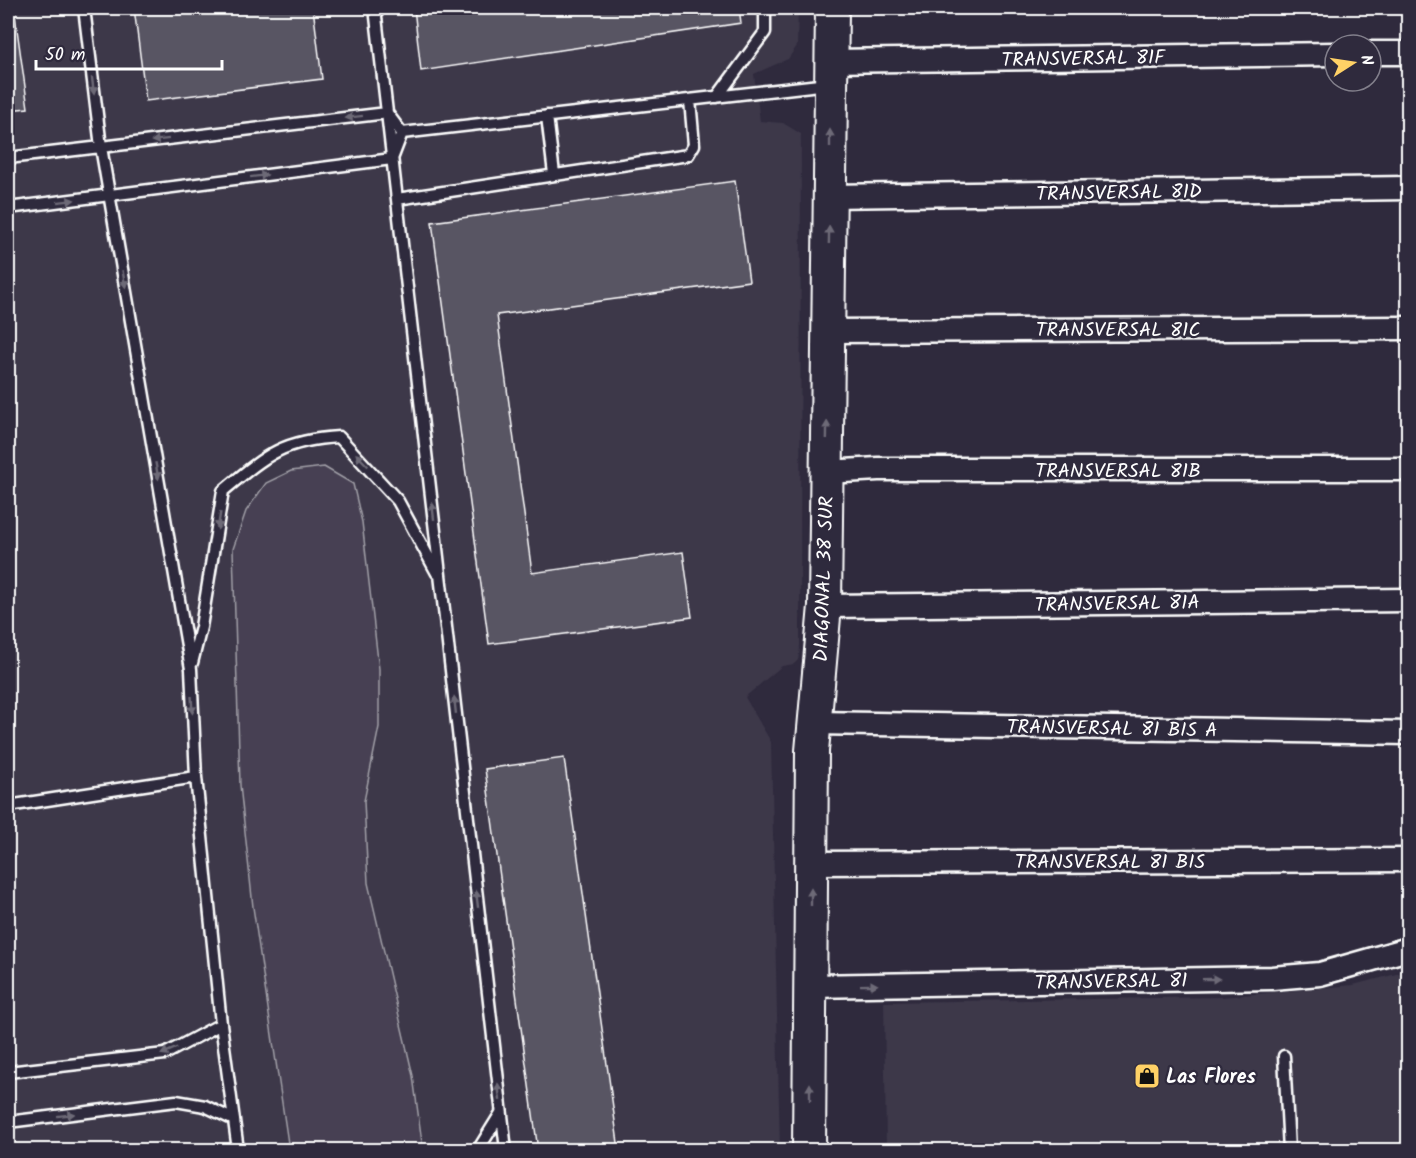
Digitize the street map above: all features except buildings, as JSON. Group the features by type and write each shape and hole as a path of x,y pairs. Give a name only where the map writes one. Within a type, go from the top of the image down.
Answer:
{"street":[{"name":"DIAGONAL 38 SUR","path":"809,1150 811,863 815,723 825,606 831,8"},
{"path":"1383,53 1408,53"},
{"name":"TRANSVERSAL 81F","path":"830,73 1323,54"},
{"name":"TRANSVERSAL 81D","path":"829,196 1408,189"},
{"name":"TRANSVERSAL 81C","path":"828,331 1408,328"},
{"name":"TRANSVERSAL 81B","path":"827,472 878,469 1408,469"},
{"name":"TRANSVERSAL 81A","path":"825,606 1408,600"},
{"name":"TRANSVERSAL 81 BIS A","path":"815,723 1408,733"},
{"name":"TRANSVERSAL 81 BIS","path":"811,863 1408,860"},
{"name":"TRANSVERSAL 81","path":"810,986 1272,978 1320,974 1408,949"}],"lane":[{"path":"84,8 101,147 191,669 196,777 221,1024 238,1150"},
{"path":"375,8 506,1150"},
{"path":"717,97 765,32 765,8"},
{"path":"402,133 717,97 830,73"},
{"path":"397,199 688,155 693,145 690,100"},
{"path":"8,158 387,112"},
{"path":"387,112 402,133"},
{"path":"547,116 554,174"},
{"path":"392,159 402,133"},
{"path":"8,208 392,159"},
{"path":"191,669 203,616 223,491 278,449 307,439 339,437 398,501 440,578"},
{"path":"8,806 196,777"},
{"path":"8,1072 165,1054 221,1024"},
{"path":"1284,1056 1289,1150"},
{"path":"8,1122 176,1101 205,1106 234,1120"},
{"path":"478,1150 501,1113"}],"shaded area":[{"path":"8,8 798,8 797,46 788,59 754,74 760,121 783,123 801,134 800,649 798,660 794,664 782,666 745,697 771,742 780,1150 8,1150"},
{"path":"324,467 353,484 362,522 379,669 379,727 364,801 368,883 413,1076 423,1150 289,1150 253,907 240,785 233,549 246,511 266,483 291,471"},
{"name":"Las Flores","path":"1408,971 1408,1150 886,1150 884,1002 1222,997 1353,985"}],"place":[{"name":"Las Flores","path":"1147,1076"}]}
